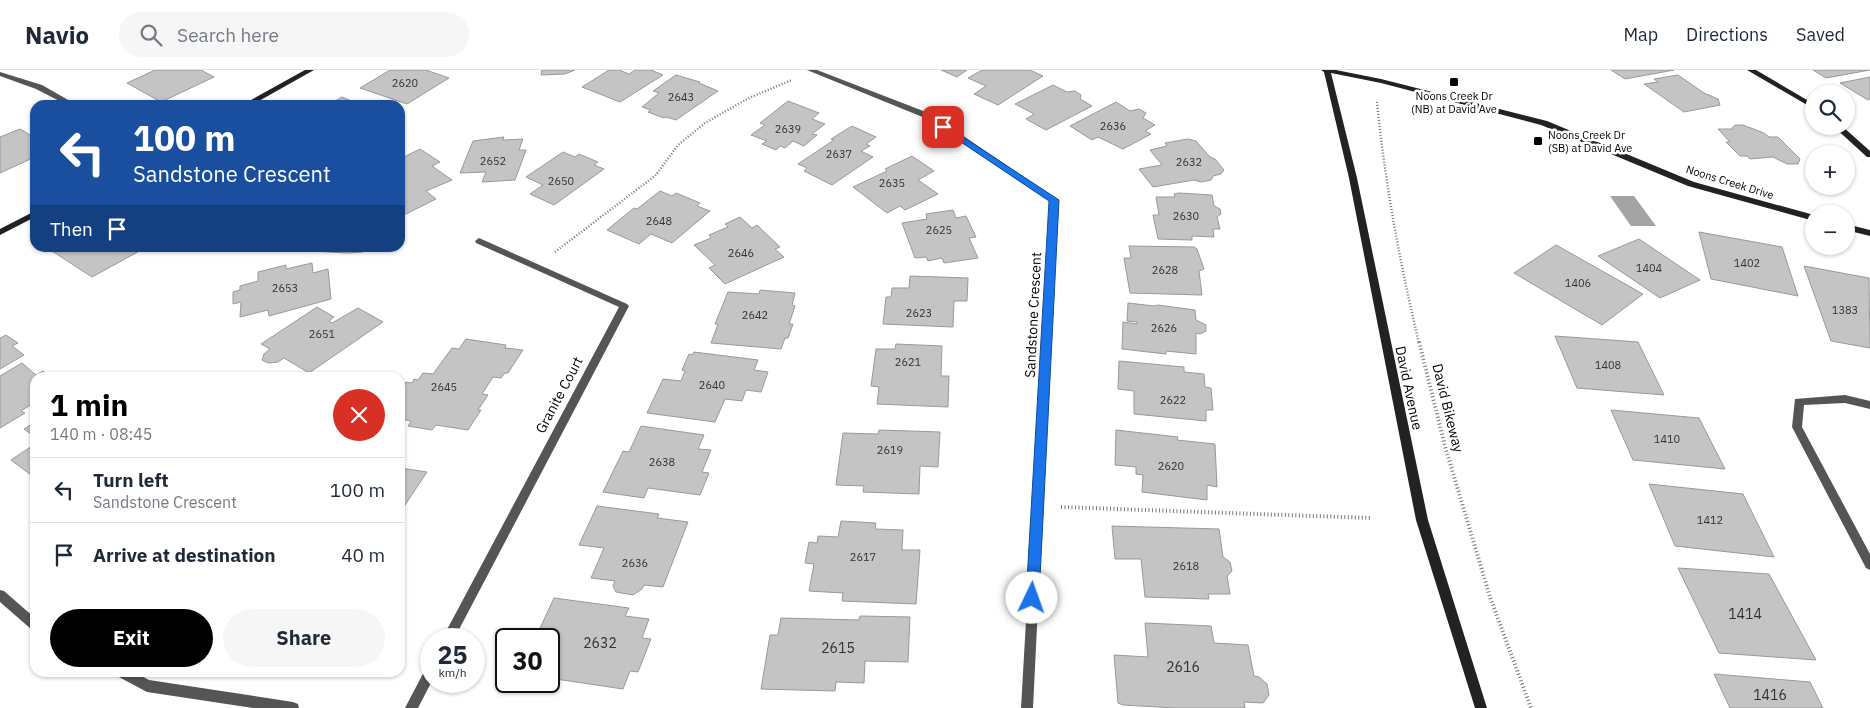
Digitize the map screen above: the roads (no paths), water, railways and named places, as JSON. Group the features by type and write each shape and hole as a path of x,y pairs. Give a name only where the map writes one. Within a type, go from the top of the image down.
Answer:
{"main road":[{"path":"255,100 310,70"},
{"name":"Noons Creek Drive","path":"1327,70 1386,82 1544,123 1692,184 1805,215"},
{"name":"David Avenue","path":"1327,70 1352,178 1422,520 1480,708"},
{"path":"1751,70 1805,102"},
{"path":"1847,135 1870,155"},
{"path":"0,232 30,217"},
{"path":"1855,229 1870,233"}],"street":[{"name":"Sandstone Crescent","path":"812,70 928,116 1054,200 1027,708"},
{"path":"0,74 39,87 64,100"},
{"name":"Granite Court","path":"454,628 624,306 480,241"},
{"path":"1870,405 1845,399 1799,402 1797,427 1870,565"},
{"path":"0,595 30,621"},
{"path":"130,677 147,686 293,708"},
{"path":"411,708 420,691"}],"place":[{"name":"Noons Creek Dr (NB) at David Ave","path":"1454,82"},
{"name":"Noons Creek Dr (SB) at David Ave","path":"1538,141"}]}
